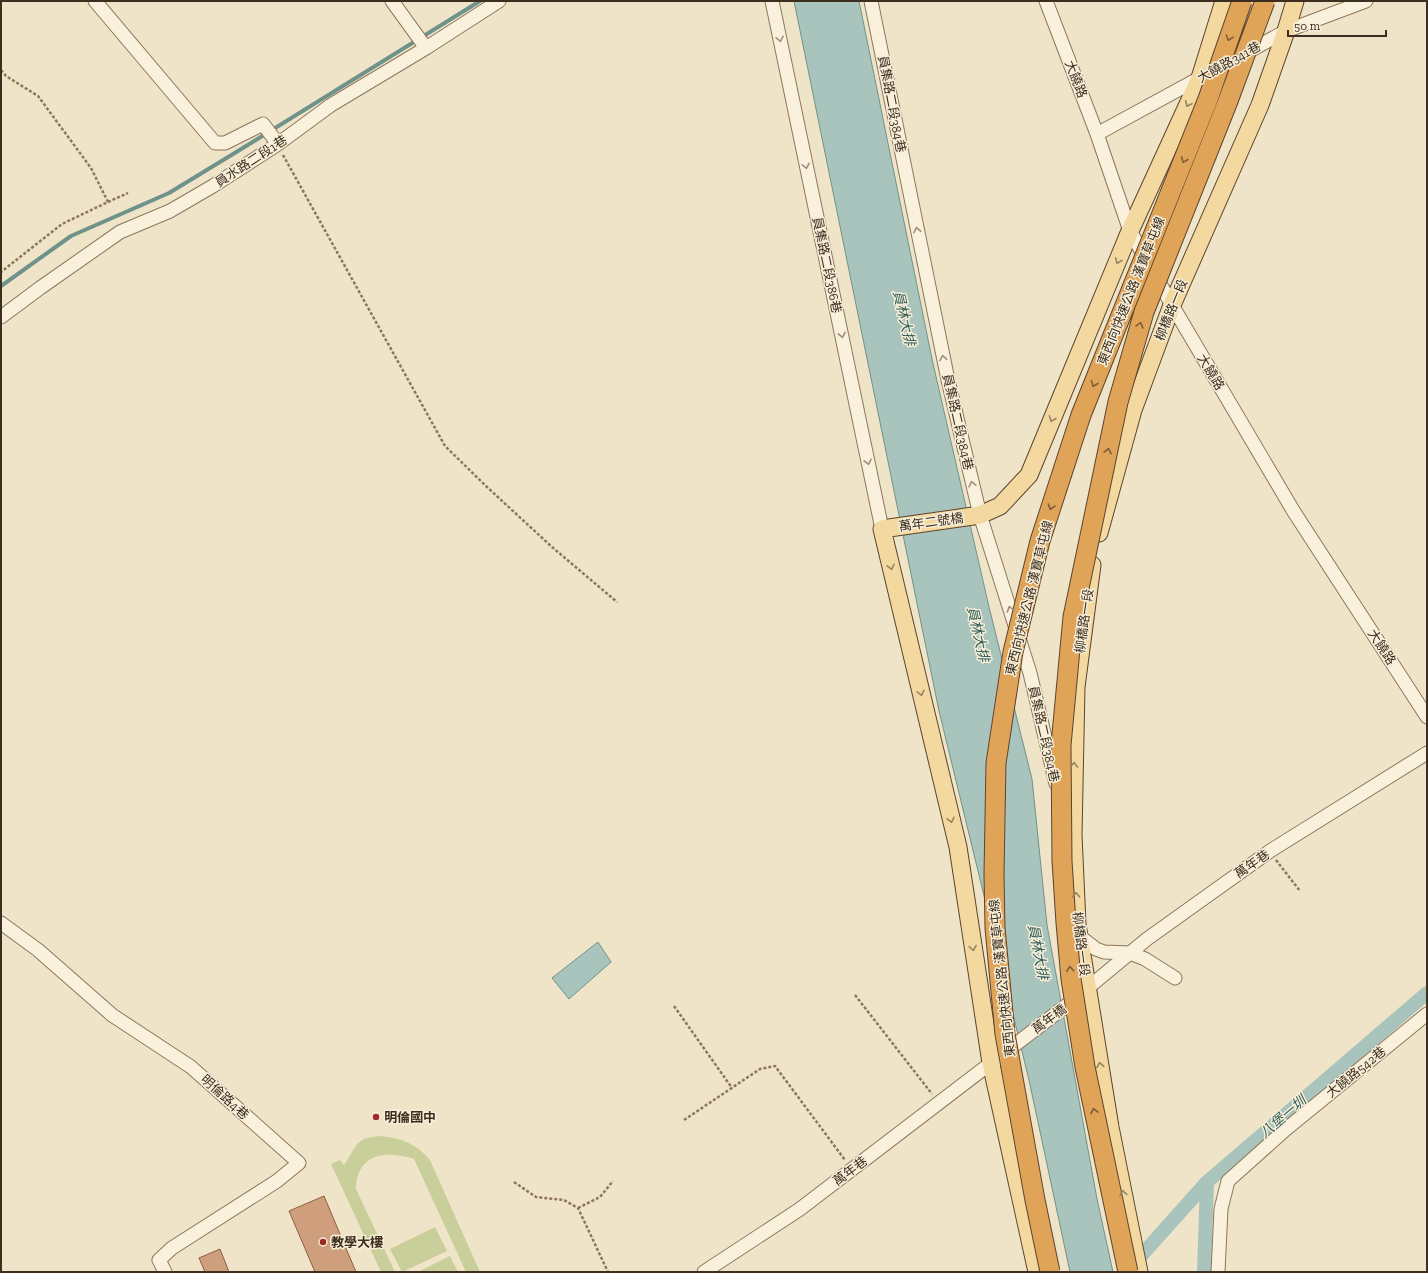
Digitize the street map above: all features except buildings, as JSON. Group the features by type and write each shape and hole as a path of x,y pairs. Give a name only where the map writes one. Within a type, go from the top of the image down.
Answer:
{"highway":[{"name":"東西向快速公路 漢寶草屯線","path":"1050,1272 1035,1200 1006,1034 995,928 994,874 996,763 1013,652 1040,541 1081,415 1208,99 1242,1"},
{"name":"東西向快速公路 漢寶草屯線","path":"1128,1272 1086,1067 1071,979 1066,923 1062,860 1061,745 1073,617 1118,402 1144,312 1226,108 1265,1"}],"main road":[{"path":"980,515 1000,506 1029,475 1130,231 1200,78 1224,1"},
{"name":"柳橋路一段","path":"1139,1272 1110,1126 1079,936 1073,835 1076,687 1091,572 1102,522 1133,410 1172,305 1260,105 1295,1"},
{"name":"萬年二號橋","path":"882,529 980,515"},
{"path":"882,529 958,847 991,1063 1036,1272"}],"street":[{"path":"95,1 215,143 226,143 263,124 278,144"},
{"path":"392,1 426,48"},
{"name":"員水路二段1巷","path":"1,317 120,232 170,211 213,186 278,144 331,105 426,48 479,6 499,1"},
{"name":"員集路二段386巷","path":"772,1 882,529"},
{"name":"員集路二段384巷","path":"871,1 948,380 980,515 1030,673 1059,799 1073,835"},
{"name":"大饒路","path":"1046,1 1098,134 1130,231 1294,512 1427,717"},
{"name":"大饒路341巷","path":"1098,134 1286,31 1366,1"},
{"name":"萬年巷","path":"1087,989 1147,939 1270,851 1427,753"},
{"name":"明倫路4巷","path":"1,923 38,950 112,1015 191,1067 299,1164 277,1181 172,1248 159,1260 165,1272"},
{"path":"1079,936 1096,949 1104,952 1130,953 1144,959 1175,978"},
{"name":"萬年橋","path":"991,1063 1087,989"},
{"name":"大饒路542巷","path":"1218,1272 1221,1209 1228,1181 1285,1130 1427,1014"},
{"name":"萬年巷","path":"704,1272 800,1209 991,1063"}],"path":[{"path":"1,70 6,76 38,96 91,168 108,202"},
{"path":"278,144 445,446 487,488 552,547 617,602"},
{"path":"1,272 62,224 128,193"},
{"path":"1270,851 1300,891"},
{"path":"856,995 938,1103"},
{"path":"674,1006 732,1088"},
{"path":"684,1120 760,1069 775,1066 852,1170"},
{"path":"578,1208 600,1197 613,1181"},
{"path":"514,1182 536,1197 564,1200 578,1208 608,1272"}],"green space":[{"path":"381,1136 402,1140 420,1150 430,1160 480,1272 466,1272 414,1159 404,1156 384,1155 367,1161 358,1177 356,1189 395,1272 381,1272 331,1164 340,1160 344,1165 361,1141 372,1137"},
{"path":"435,1227 447,1251 402,1272 390,1249"},
{"path":"450,1256 458,1272 418,1272"}],"water":[{"name":"員林大排","path":"794,1 859,1 932,359 989,607 1032,779 1047,925 1097,1199 1113,1272 1070,1272 1029,1080 939,711"},
{"path":"598,942 611,962 569,999 552,978"}],"waterway":[{"path":"1,286 71,236 169,193 480,1"},
{"name":"八堡一圳","path":"1204,1272 1207,1182 1427,993"},
{"path":"1131,1267 1207,1182"}],"place":[{"name":"明倫國中","path":"376,1117"},
{"name":"教學大樓","path":"323,1242"}]}
